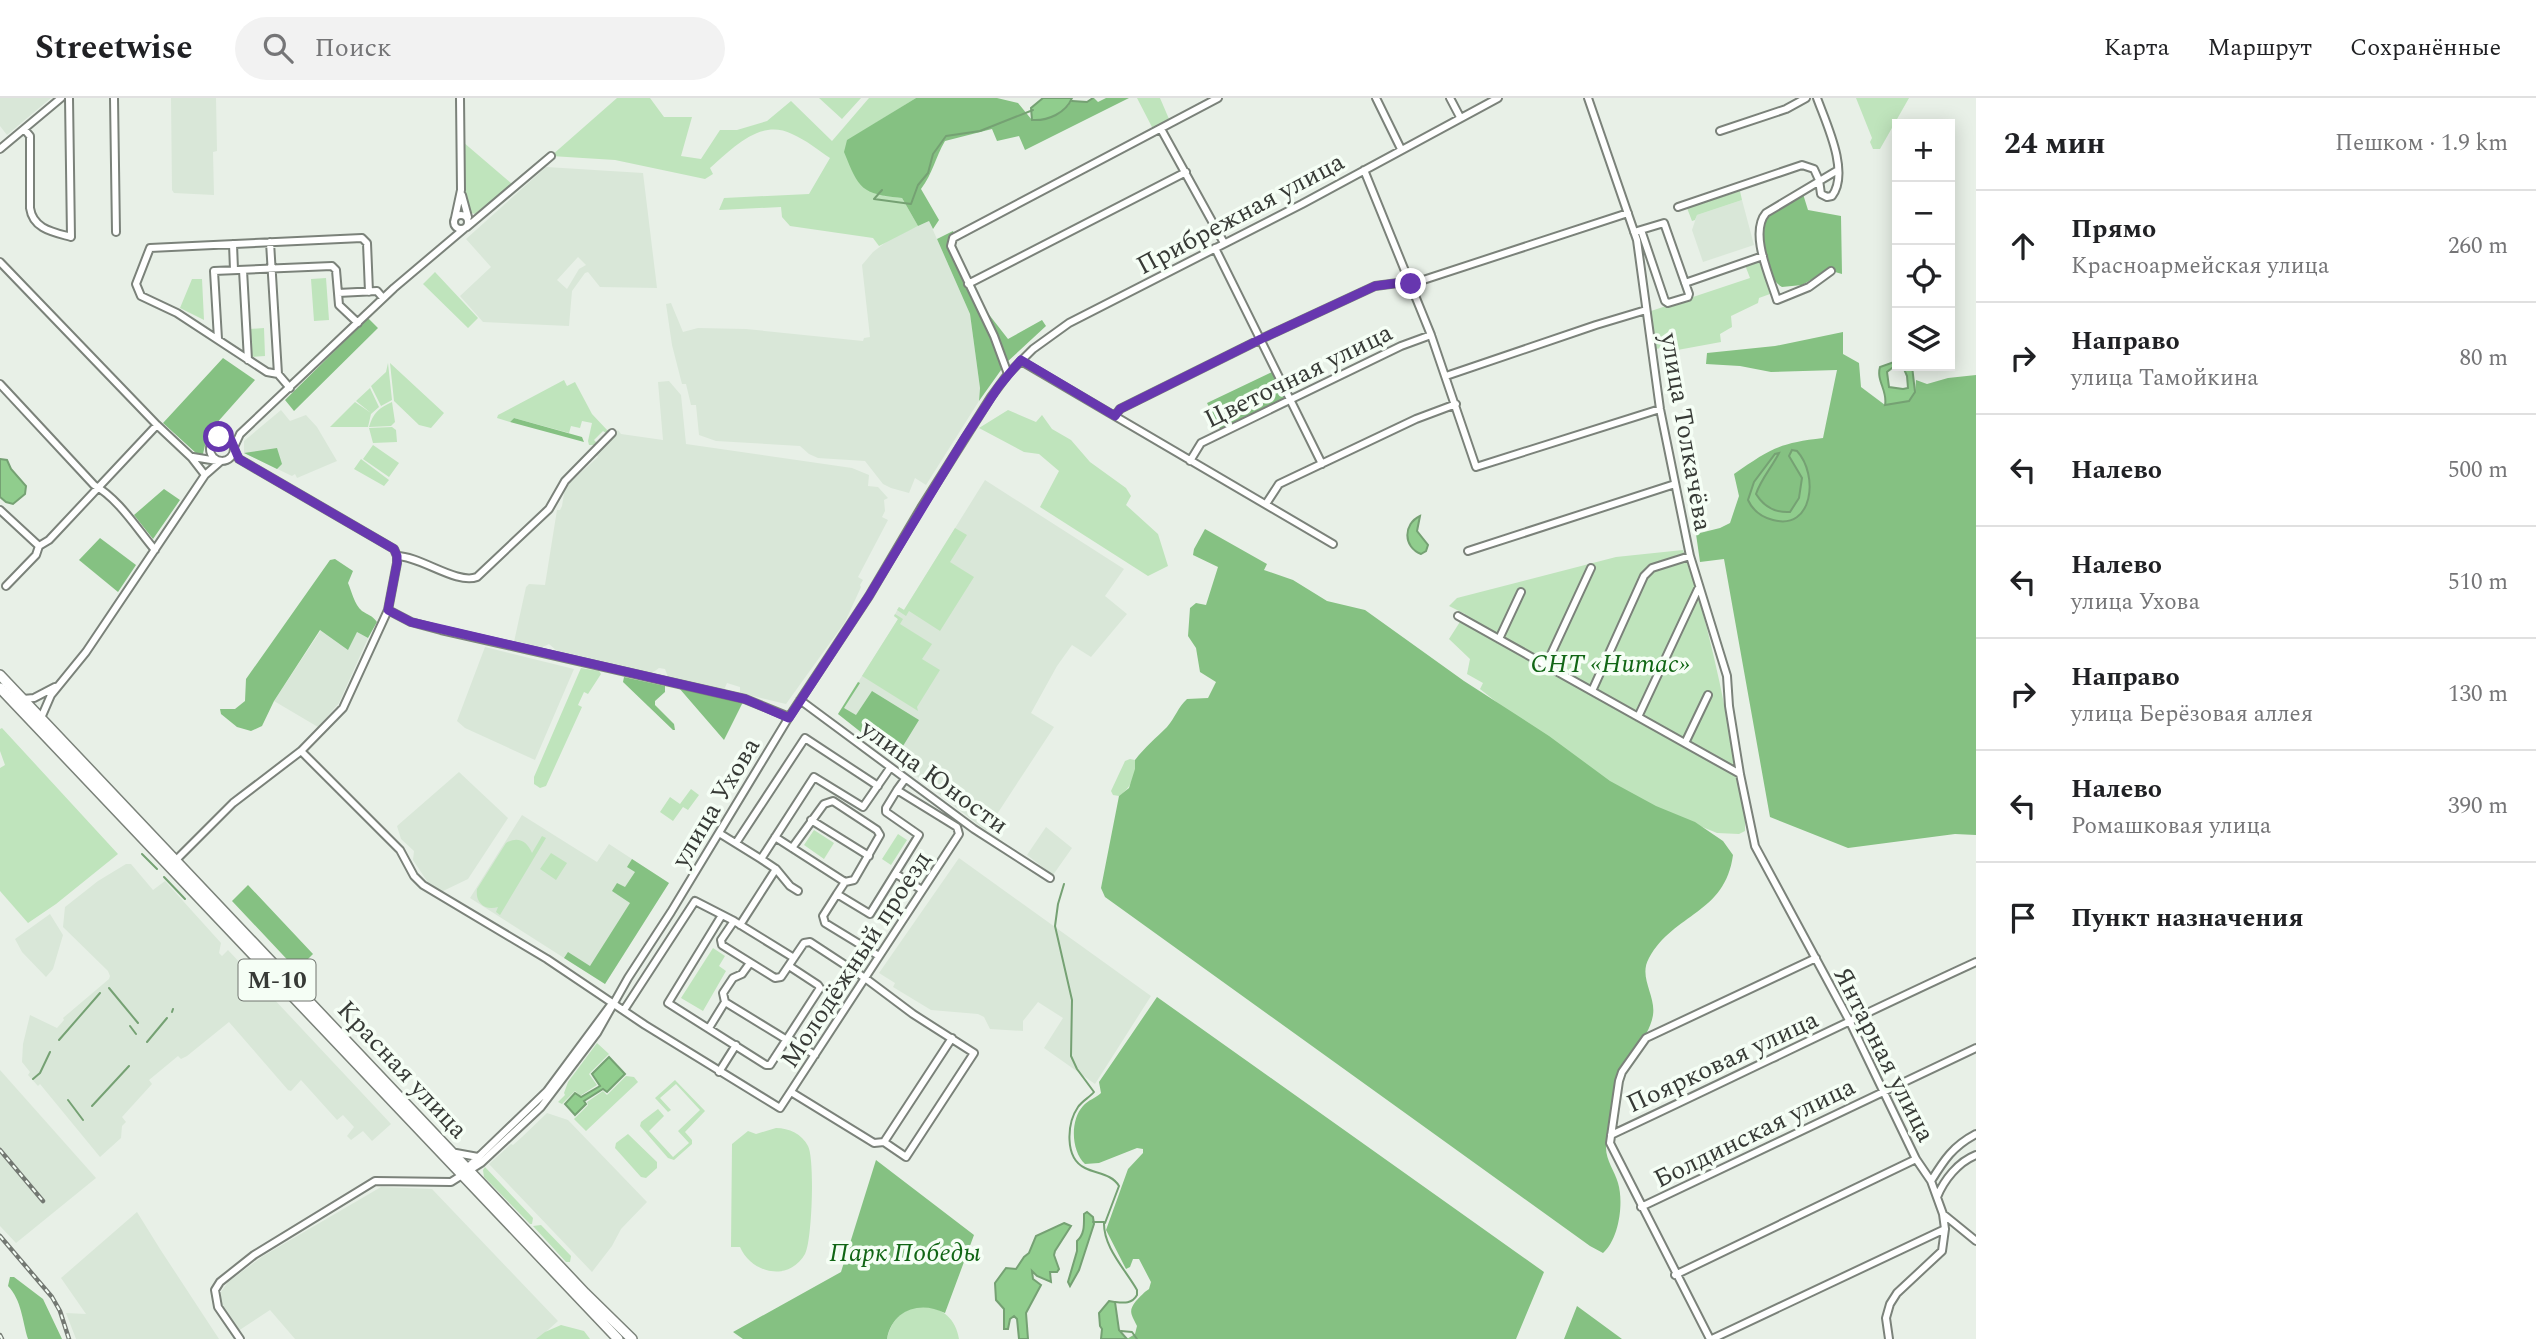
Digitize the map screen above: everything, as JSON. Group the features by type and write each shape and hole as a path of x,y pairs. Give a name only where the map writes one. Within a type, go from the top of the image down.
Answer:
{"highway":[{"name":"Красная улица","path":"0,675 172,863 467,1171 618,1339"},
{"name":"Красная улица","path":"0,689 451,1149 467,1171 482,1183 632,1339"}],"street":[{"path":"0,149 61,98"},
{"path":"24,129 30,136 32,218 46,230 71,237 69,98"},
{"path":"114,98 117,232"},
{"path":"442,246 455,221 461,190 460,98"},
{"path":"1008,374 994,336 951,246 951,239 1218,98"},
{"path":"1376,98 1401,149"},
{"path":"1450,98 1460,117"},
{"name":"Прибрежная улица","path":"1008,374 1051,335 1069,324 1498,98"},
{"name":"улица Толкачёва","path":"1588,98 1628,213 1638,231 1660,409 1689,556 1727,676 1740,774"},
{"path":"1720,131 1786,109 1806,98"},
{"path":"1678,206 1802,165 1812,166 1819,180 1820,193 1824,197 1832,196 1838,170 1837,154 1817,98"},
{"path":"1161,129 1224,243"},
{"path":"41,718 57,687 79,662 207,473 214,457 211,443 216,438 240,434 383,298 551,156"},
{"path":"1364,170 1431,335 1476,467 1660,409"},
{"path":"1831,271 1809,287 1777,300 1763,256 1759,230 1763,216 1838,170"},
{"path":"968,284 1186,172"},
{"path":"461,190 469,221 466,228"},
{"path":"1115,416 1120,409 1375,286 1411,284 1628,213"},
{"path":"455,221 461,215 467,217 483,214"},
{"path":"455,221 459,229 466,228"},
{"path":"1665,224 1689,296 1668,303 1665,301 1638,231 1665,224"},
{"path":"278,374 267,372 177,313 141,296 136,284 150,248 362,238 367,243 369,292"},
{"path":"270,242 278,374 290,388"},
{"path":"233,244 234,270"},
{"path":"1215,248 1322,464"},
{"path":"1685,282 1763,256"},
{"path":"0,262 207,473"},
{"path":"218,340 214,271 332,266 336,270 339,305 358,323"},
{"path":"243,270 248,360"},
{"path":"338,293 377,291 383,298"},
{"path":"1446,376 1646,310"},
{"name":"Цветочная улица","path":"1190,461 1201,443 1401,346 1431,335"},
{"path":"1021,360 1333,544"},
{"name":"улица Ухова","path":"467,1171 541,1107 597,1033 613,1002 800,700 869,596 964,439 1008,374"},
{"path":"0,384 118,505 155,550"},
{"path":"1266,504 1279,484 1416,419 1456,404"},
{"path":"6,586 36,555 39,546 49,540 157,425"},
{"path":"397,559 407,556 461,577 477,578 549,509 565,481 612,433"},
{"path":"229,459 240,434"},
{"path":"227,438 239,459"},
{"path":"172,863 233,803 301,751 346,703 388,610 397,559 394,549 239,459 191,457"},
{"path":"207,473 214,457"},
{"path":"1468,551 1675,484"},
{"path":"0,510 39,546"},
{"path":"1592,691 1644,576 1652,568 1689,556"},
{"path":"1546,665 1591,568"},
{"path":"1639,717 1699,588"},
{"path":"1500,639 1521,592"},
{"path":"388,610 411,622 447,631 745,699 789,718"},
{"path":"1458,616 1740,774"},
{"path":"23,699 39,696 57,687"},
{"path":"1685,743 1708,695"},
{"name":"улица Юности","path":"800,700 987,838 1050,878"},
{"path":"736,843 804,738 878,786"},
{"path":"301,751 400,850 416,879 423,885 547,959 719,1072 736,1045"},
{"path":"761,859 814,777 863,807 890,768"},
{"name":"Янтарная улица","path":"1740,774 1755,846 1850,1022 1916,1159 1931,1181 1943,1214 1945,1229 1942,1251 1897,1293 1889,1304 1886,1318 1889,1339"},
{"path":"838,894 870,914 919,835 886,812 886,807 905,779"},
{"name":"Молодёжный проезд","path":"719,1072 780,1108 959,834 959,830 897,790"},
{"path":"775,837 792,848 845,882 854,880 880,839 879,833 833,802 824,804 792,848"},
{"path":"811,820 869,856"},
{"path":"719,833 776,869 790,886 798,891"},
{"path":"776,869 721,943 777,979 781,978 804,943 810,942 974,1053 906,1157 884,1142 874,1143 791,1092"},
{"path":"896,874 922,890"},
{"path":"845,882 824,913 823,919 879,956"},
{"path":"624,1010 694,902 698,901 794,958"},
{"path":"722,915 667,1001 770,1065 820,988 789,965"},
{"path":"1816,958 1646,1038 1622,1072 1610,1143 1675,1275 1711,1339 1945,1229"},
{"name":"Поярковая улица","path":"1611,1135 1976,961"},
{"path":"709,1028 725,1002 723,993 733,978 742,974 750,963"},
{"path":"725,1002 815,1055"},
{"path":"884,1142 952,1038"},
{"name":"Болдинская улица","path":"1641,1207 1976,1048"},
{"path":"1931,1181 1947,1154 1960,1142 1976,1134"},
{"path":"451,1149 461,1156 479,1160 482,1183"},
{"path":"1937,1197 1942,1183 1966,1160 1976,1155"},
{"path":"1675,1275 1916,1159"},
{"path":"240,1339 218,1307 215,1290 220,1282 245,1262 308,1220 375,1181 451,1182 467,1171"},
{"path":"1943,1214 1976,1241"}],"shaded area":[{"path":"0,98 51,98 7,135 0,126"},
{"path":"171,98 216,98 214,195 174,193 172,190"},
{"path":"1043,98 1072,98 1056,115 1032,120 1031,108"},
{"path":"546,167 643,173 657,288 600,287 588,272 572,291 569,326 483,322 460,296 491,267 466,239","holes":["578,257 586,265 579,269 567,289 557,280"]},
{"path":"1742,200 1754,245 1703,262 1692,230 1697,215"},
{"path":"929,221 970,314 980,388 979,401 926,485 915,478 909,493 883,484 865,461 818,458 800,446 716,441 699,435 696,405 691,405 686,384 682,384 672,345 666,304 671,303 683,332 698,328 746,329 863,341 864,338 870,337 862,265 890,239"},
{"path":"1892,363 1892,368 1887,372 1889,387 1903,389 1908,388 1905,371 1913,371 1915,392 1909,401 1885,405 1880,367"},
{"path":"669,381 681,395 686,444 852,468 869,475 868,486 878,487 888,498 884,500 885,511 882,517 888,520 858,577 863,580 861,587 845,622 786,704 740,693 740,687 727,683 724,690 668,677 665,669 659,668 652,673 557,651 549,644 541,648 514,642 526,587 529,584 545,585 557,510 562,506 565,487 598,457 595,453 618,430 621,434 663,440 658,382"},
{"path":"281,410 290,421 306,415 317,427 337,461 297,478 295,474 292,476 244,453 244,441"},
{"path":"1792,450 1797,451 1804,461 1808,473 1808,499 1797,517 1786,521 1769,519 1755,510 1748,500 1754,482 1775,454 1779,453 1756,494 1770,508 1790,512 1799,498 1802,478 1789,456"},
{"path":"0,459 7,460 26,486 25,494 13,504 0,497"},
{"path":"985,480 1124,569 1105,596 1127,614 1091,657 1072,645 1057,666 1031,713 1054,727 986,831 838,714 898,619 894,616 899,607 904,610"},
{"path":"1420,516 1417,531 1428,545 1426,551 1421,554 1411,546 1407,535 1410,524"},
{"path":"321,630 357,632 368,638 339,703 318,727 274,701"},
{"path":"485,647 574,669 535,760 465,728 457,721"},
{"path":"459,772 508,818 468,879 441,892 427,881 413,860 414,851 401,839 397,826"},
{"path":"522,815 597,862 609,844 669,883 605,984 470,898"},
{"path":"1046,827 1072,848 1053,875 1027,855"},
{"path":"959,858 1151,996 1095,1084 1044,1048 1063,1018 1038,1002 1023,1021 1023,1031 990,1029 984,1017 978,1014 931,1010 893,987 895,983 879,973"},
{"path":"126,864 131,864 153,890 165,881 221,943 219,953 222,956 228,950 391,1124 372,1141 363,1131 351,1140 347,1136 354,1127 343,1115 337,1120 301,1080 291,1091 288,1090 229,1022 187,1056 181,1059 178,1056 149,1080 152,1084 122,1117 126,1122 122,1126 121,1138 100,1157 40,1084 38,1086 28,1075 30,1072 22,1062 23,1044 30,1015 57,1028 63,1018 109,979 108,971 63,927 65,907 98,881"},
{"path":"50,914 63,935 53,969 46,977 22,952 15,939"},
{"path":"609,1057 625,1074 607,1092 603,1089 584,1101 586,1104 575,1115 565,1104 575,1093 581,1097 600,1086 592,1074"},
{"path":"0,1070 96,1178 16,1243 0,1226"},
{"path":"547,1113 568,1120 647,1202 621,1229 592,1272 489,1164"},
{"path":"381,1187 432,1189 558,1321 538,1339 295,1339 270,1310 238,1331 220,1301 221,1292 228,1282 263,1256"},
{"path":"137,1212 219,1339 76,1339 66,1313 86,1314 61,1278"},
{"path":"1087,1212 1093,1217 1094,1224 1079,1270 1070,1286 1068,1282 1077,1251 1077,1241 1083,1232 1084,1214"},
{"path":"1064,1223 1071,1226 1055,1251 1059,1269 1057,1272 1050,1272 1051,1282 1032,1271 1033,1279 1041,1285 1026,1313 1028,1339 1019,1339 1017,1319 1014,1316 1010,1319 1008,1329 1004,1329 1004,1309 996,1300 995,1283 1006,1268 1016,1269 1029,1253 1036,1236"},
{"path":"1109,1301 1115,1302 1119,1330 1127,1339 1101,1339 1099,1313"}],"green space":[{"path":"617,98 650,98 664,117 692,117 681,156 701,159 720,130 737,130 767,121 791,101 832,141 869,98 916,98 858,134 884,196 902,198 918,226 879,246 873,238 790,226 782,217 781,207 719,210 724,198 809,194 830,158 802,139 780,130 769,130 747,138 710,168 713,174 705,179 615,160 551,156"},
{"path":"819,98 861,98 842,119"},
{"path":"916,98 997,98 1018,103 1032,120 1068,106 1071,101 1087,102 1094,98 1098,102 1106,98 1129,98 1025,150 1019,136 997,141 992,129 945,141 921,189 939,220 933,229 929,221 918,226 902,198 878,194 863,187 844,152 847,140"},
{"path":"1137,98 1160,98 1169,119 1153,129"},
{"path":"1856,98 1909,98 1897,119 1892,119 1892,128 1880,149 1873,149 1870,142 1872,138"},
{"path":"463,142 512,184 475,214 468,212 465,207"},
{"path":"1740,191 1742,200 1697,215 1692,221 1687,208"},
{"path":"1803,194 1808,210 1841,216 1842,274 1828,270 1802,285 1782,287 1768,267 1762,222 1770,213"},
{"path":"953,231 955,235 951,243 975,293 975,289 987,312 1008,339 1042,320 1046,326 1006,363 979,401 980,388 970,314 937,239"},
{"path":"1763,262 1770,294 1731,316 1732,327 1720,334 1721,342 1672,351 1671,346 1656,349 1651,311 1750,278 1745,265"},
{"path":"435,272 478,318 468,328 423,284"},
{"path":"326,278 329,320 314,321 311,279"},
{"path":"192,279 202,279 204,320 180,308"},
{"path":"368,318 378,328 294,411 285,400"},
{"path":"264,328 265,356 251,357 250,329"},
{"path":"1843,332 1843,354 1859,363 1861,387 1885,405 1915,392 1916,380 1927,384 1948,378 1976,375 1976,835 1955,834 1848,848 1770,817 1724,559 1700,562 1696,534 1730,523 1739,496 1734,474 1776,448 1823,438 1837,370 1771,372 1740,366 1706,364 1707,353 1775,346"},
{"path":"223,358 255,380 215,425 210,425 216,432 206,441 203,454 197,454 163,423"},
{"path":"388,363 392,400 381,406 371,386 386,372"},
{"path":"390,363 444,413 431,428 419,425 394,401"},
{"path":"1274,371 1286,397 1220,429 1207,403"},
{"path":"564,380 567,386 575,382 592,414 608,431 603,431 594,440 597,443 595,445 589,445 588,441 592,423 582,421 580,428 571,426 569,433 514,418 510,422 497,418 498,415"},
{"path":"370,388 379,407 371,414 368,427 330,427 355,402 371,413 356,401"},
{"path":"392,402 395,422 391,426 369,427 377,412"},
{"path":"1008,410 1036,422 1042,415 1052,429 1071,440 1090,462 1126,488 1131,496 1126,505 1158,534 1168,566 1148,576 1040,507 1059,471 1039,454 1024,452 979,428"},
{"path":"514,418 582,437 584,442 510,422"},
{"path":"392,427 396,430 397,442 373,443 369,428"},
{"path":"373,445 399,463 389,477 363,459"},
{"path":"277,448 282,464 277,469 244,453"},
{"path":"361,459 389,480 384,486 354,469"},
{"path":"164,489 180,500 153,539 134,515"},
{"path":"955,528 967,535 950,562 974,577 940,631 909,611 906,616 897,610 899,607 904,610"},
{"path":"1205,529 1267,564 1264,570 1293,580 1327,601 1365,610 1610,781 1656,806 1695,822 1723,841 1733,855 1728,875 1720,890 1659,943 1646,965 1653,1015 1647,1032 1626,1063 1619,1080 1606,1148 1620,1191 1620,1210 1613,1239 1603,1253 1105,897 1101,888 1119,796 1129,788 1135,760 1167,727 1187,699 1208,698 1216,682 1200,672 1196,648 1188,636 1190,608 1196,603 1206,605 1218,567 1193,555"},
{"path":"100,538 136,565 118,592 79,560"},
{"name":"СНТ «Нитас»","path":"1683,550 1704,616 1727,716 1745,818 1745,831 1739,834 1717,833 1602,786 1480,689 1483,683 1467,674 1470,659 1449,639 1465,614 1449,606 1457,598 1616,557"},
{"path":"335,559 353,571 348,583 355,601 362,611 377,622 368,638 357,632 348,650 320,630 274,701 262,726 251,731 237,727 221,714 220,709 235,709 245,701 246,679 330,560"},
{"path":"895,614 903,619 900,624 932,644 922,659 940,670 917,707 918,711 862,676 898,619"},
{"path":"581,668 599,671 601,674 588,694 584,692 578,705 582,707 546,786 540,788 534,784 534,777"},
{"path":"624,677 665,686 665,692 655,701 655,705 674,724 675,730 623,682"},
{"path":"858,682 860,683 844,708 856,715 872,691 919,720 895,759 838,714"},
{"path":"679,688 743,702 724,740"},
{"path":"2,728 118,854 28,923 0,891 0,768 5,765 0,751"},
{"path":"1135,760 1136,765 1133,780 1119,796 1113,795 1111,791 1125,761"},
{"path":"691,789 699,795 688,810 683,807 673,821 660,812 670,797 680,804"},
{"path":"814,830 834,843 824,859 804,845"},
{"path":"898,834 907,840 891,865 882,859"},
{"path":"542,836 546,838 500,915 496,912 498,907 489,908 482,905 477,889 506,843 522,841 532,853"},
{"path":"551,853 567,863 556,880 540,869"},
{"path":"632,859 669,883 605,984 564,958 568,952 590,966 630,903 612,891 617,883 625,887 635,872 627,867"},
{"path":"248,885 313,954 297,970 232,901"},
{"path":"713,948 725,956 719,966 726,971 703,1011 681,998"},
{"path":"1157,997 1544,1272 1516,1339 1127,1339 1135,1334 1137,1326 1132,1307 1149,1289 1151,1282 1139,1259 1133,1259 1130,1267 1126,1269 1106,1230 1128,1169 1143,1153 1143,1149 1137,1148 1099,1163 1085,1164 1077,1151 1074,1127 1083,1106 1101,1093 1099,1082"},
{"path":"597,1043 609,1054 589,1074 597,1085 580,1096 575,1091 562,1104 558,1102 565,1095 568,1082"},
{"path":"626,1076 634,1077 638,1082 586,1131 574,1119 588,1105 587,1102 603,1091 607,1095"},
{"path":"675,1080 705,1111 685,1132 692,1144 674,1160 668,1158 640,1126 641,1122 658,1109 664,1116 649,1131 673,1157 689,1143 678,1131 700,1110 676,1084 660,1098 671,1110 668,1112 655,1098"},
{"path":"776,1128 799,1135 808,1146 812,1183 811,1218 805,1254 790,1269 771,1271 753,1263 740,1247 731,1247 732,1144 748,1131 756,1134"},
{"path":"628,1134 657,1162 657,1168 646,1178 641,1177 615,1148 616,1143"},
{"name":"Парк Победы","path":"876,1160 974,1235 945,1313 926,1308 908,1310 895,1321 887,1339 743,1339 733,1332 841,1272"},
{"path":"485,1167 533,1218 532,1224 484,1177"},
{"path":"541,1225 571,1256 570,1262 566,1262 533,1226"},
{"path":"10,1277 14,1277 43,1299 62,1339 28,1339 19,1304 8,1286"},
{"path":"923,1306 937,1309 952,1320 959,1339 887,1339 899,1316 910,1309"},
{"path":"1577,1306 1622,1339 1564,1339"},
{"path":"561,1325 584,1331 590,1339 536,1339"}],"waterway":[{"path":"1072,101 1087,102 1093,98"},
{"path":"882,190 874,199 911,204 918,185 928,173 933,154 946,136 980,131 1033,110"},
{"path":"142,854 157,869"},
{"path":"164,877 185,899"},
{"path":"1064,884 1055,926 1072,1000 1071,1056 1094,1092 1074,1114 1070,1131 1071,1149 1078,1163 1108,1177 1119,1186 1105,1223"},
{"path":"109,988 138,1023"},
{"path":"59,1040 100,993"},
{"path":"147,1042 167,1018"},
{"path":"130,1026 136,1034"},
{"path":"33,1079 40,1073 50,1052"},
{"path":"92,1106 129,1066"},
{"path":"68,1100 83,1120"},
{"path":"1093,1222 1104,1222 1111,1249 1137,1290 1137,1295 1130,1301 1115,1302"},
{"path":"1121,1331 1132,1332 1137,1339"}],"railway":[{"path":"0,1150 43,1201"},
{"path":"0,1236 52,1297 60,1311 69,1339"},
{"path":"0,1335 2,1339"}],"route":[{"path":"219,437 231,440 239,459 394,549 397,563 388,610 411,622 745,699 789,718 869,596 964,439 999,386 1021,360 1115,416 1120,409 1375,286 1411,284"}]}
